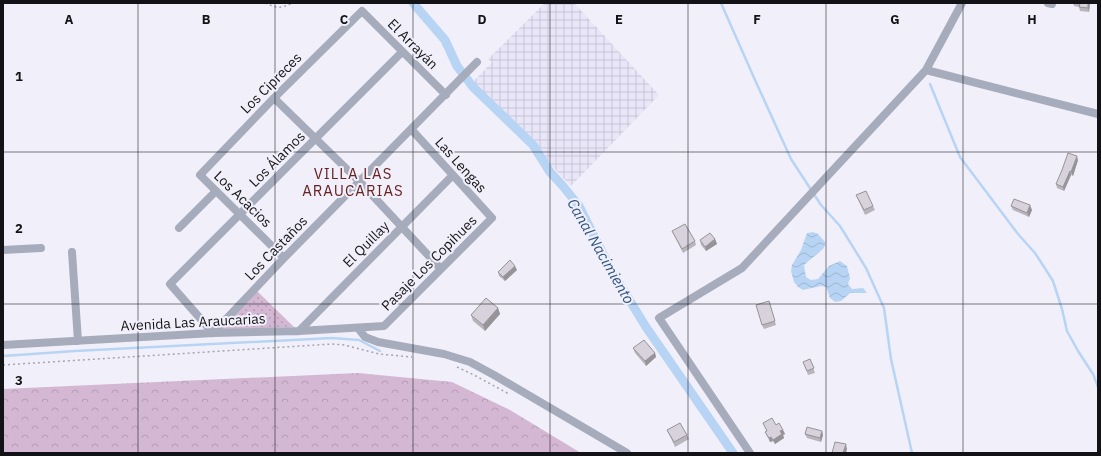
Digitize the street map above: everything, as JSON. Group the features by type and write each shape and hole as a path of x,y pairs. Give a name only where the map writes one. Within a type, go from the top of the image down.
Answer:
{"street":[{"path":"750,453 659,318 742,268 926,70 962,3"},
{"name":"El Arrayán","path":"362,11 446,94"},
{"name":"Los Cipreces","path":"200,175 274,98 362,11"},
{"name":"Los Álamos","path":"213,333 170,284 402,52"},
{"name":"Los Castaños","path":"213,333 284,258 477,62"},
{"path":"926,70 1098,114"},
{"path":"274,98 360,182 441,269"},
{"name":"Las Lengas","path":"411,129 492,218"},
{"name":"Los Acacios","path":"200,175 284,258"},
{"name":"El Quillay","path":"298,331 453,175"},
{"path":"179,228 216,190"},
{"name":"Pasaje Los Copihues","path":"384,326 492,218"},
{"path":"3,250 41,248"},
{"path":"72,252 78,341"},
{"name":"Avenida Las Araucarias","path":"3,345 213,333 298,331 384,326"},
{"path":"358,328 365,337 378,342 444,354 470,362 627,453"}],"path":[{"path":"264,3 283,8 292,3"},
{"path":"3,365 332,344 344,345 379,354 416,358"},
{"path":"454,366 512,396"}],"shaded area":[{"path":"545,3 574,3 659,95 571,186 472,83 492,62 488,59"}],"green space":[{"path":"257,291 294,327 220,330"},
{"path":"358,373 452,382 510,410 581,453 3,453 3,389"}],"water":[{"path":"813,232 818,234 826,243 823,249 804,265 806,277 811,280 818,279 829,266 840,261 847,266 850,278 848,284 852,289 863,288 867,293 850,293 841,301 835,302 830,298 826,287 821,286 803,290 798,287 794,282 791,271 792,265 801,250 807,233"}],"building":[{"path":"1075,3 1088,3 1088,8 1079,7 1080,4"},
{"path":"1068,153 1077,156 1063,187 1056,184"},
{"path":"866,191 873,206 864,210 856,195"},
{"path":"1014,199 1030,205 1027,213 1011,206"},
{"path":"685,224 695,241 682,249 672,231"},
{"path":"710,233 715,239 705,247 700,240"},
{"path":"510,260 515,266 503,277 498,272"},
{"path":"486,298 498,308 483,325 471,315"},
{"path":"769,301 775,321 762,325 756,305"},
{"path":"644,340 655,353 645,361 633,348"},
{"path":"810,359 814,368 807,371 803,362"},
{"path":"772,418 776,425 779,423 783,430 780,431 782,434 773,440 771,437 769,438 765,432 767,431 763,423"},
{"path":"680,423 687,435 674,442 667,430"},
{"path":"807,427 822,431 820,438 805,434"},
{"path":"835,442 846,444 843,453 832,453"}],"waterway":[{"name":"Canal Nacimiento","path":"413,3 445,40 457,66 473,87 533,145 550,172 579,206 611,270 646,327 733,453"},
{"path":"721,3 791,159 821,205 840,226 866,268 884,308 891,359 912,453"},
{"path":"930,84 960,157 1018,234 1035,253 1053,281 1067,331 1093,374 1098,387"},
{"path":"3,356 332,338 359,340 380,351"}],"district":[{"name":"VILLA LAS ARAUCARIAS","path":"353,182"}]}
